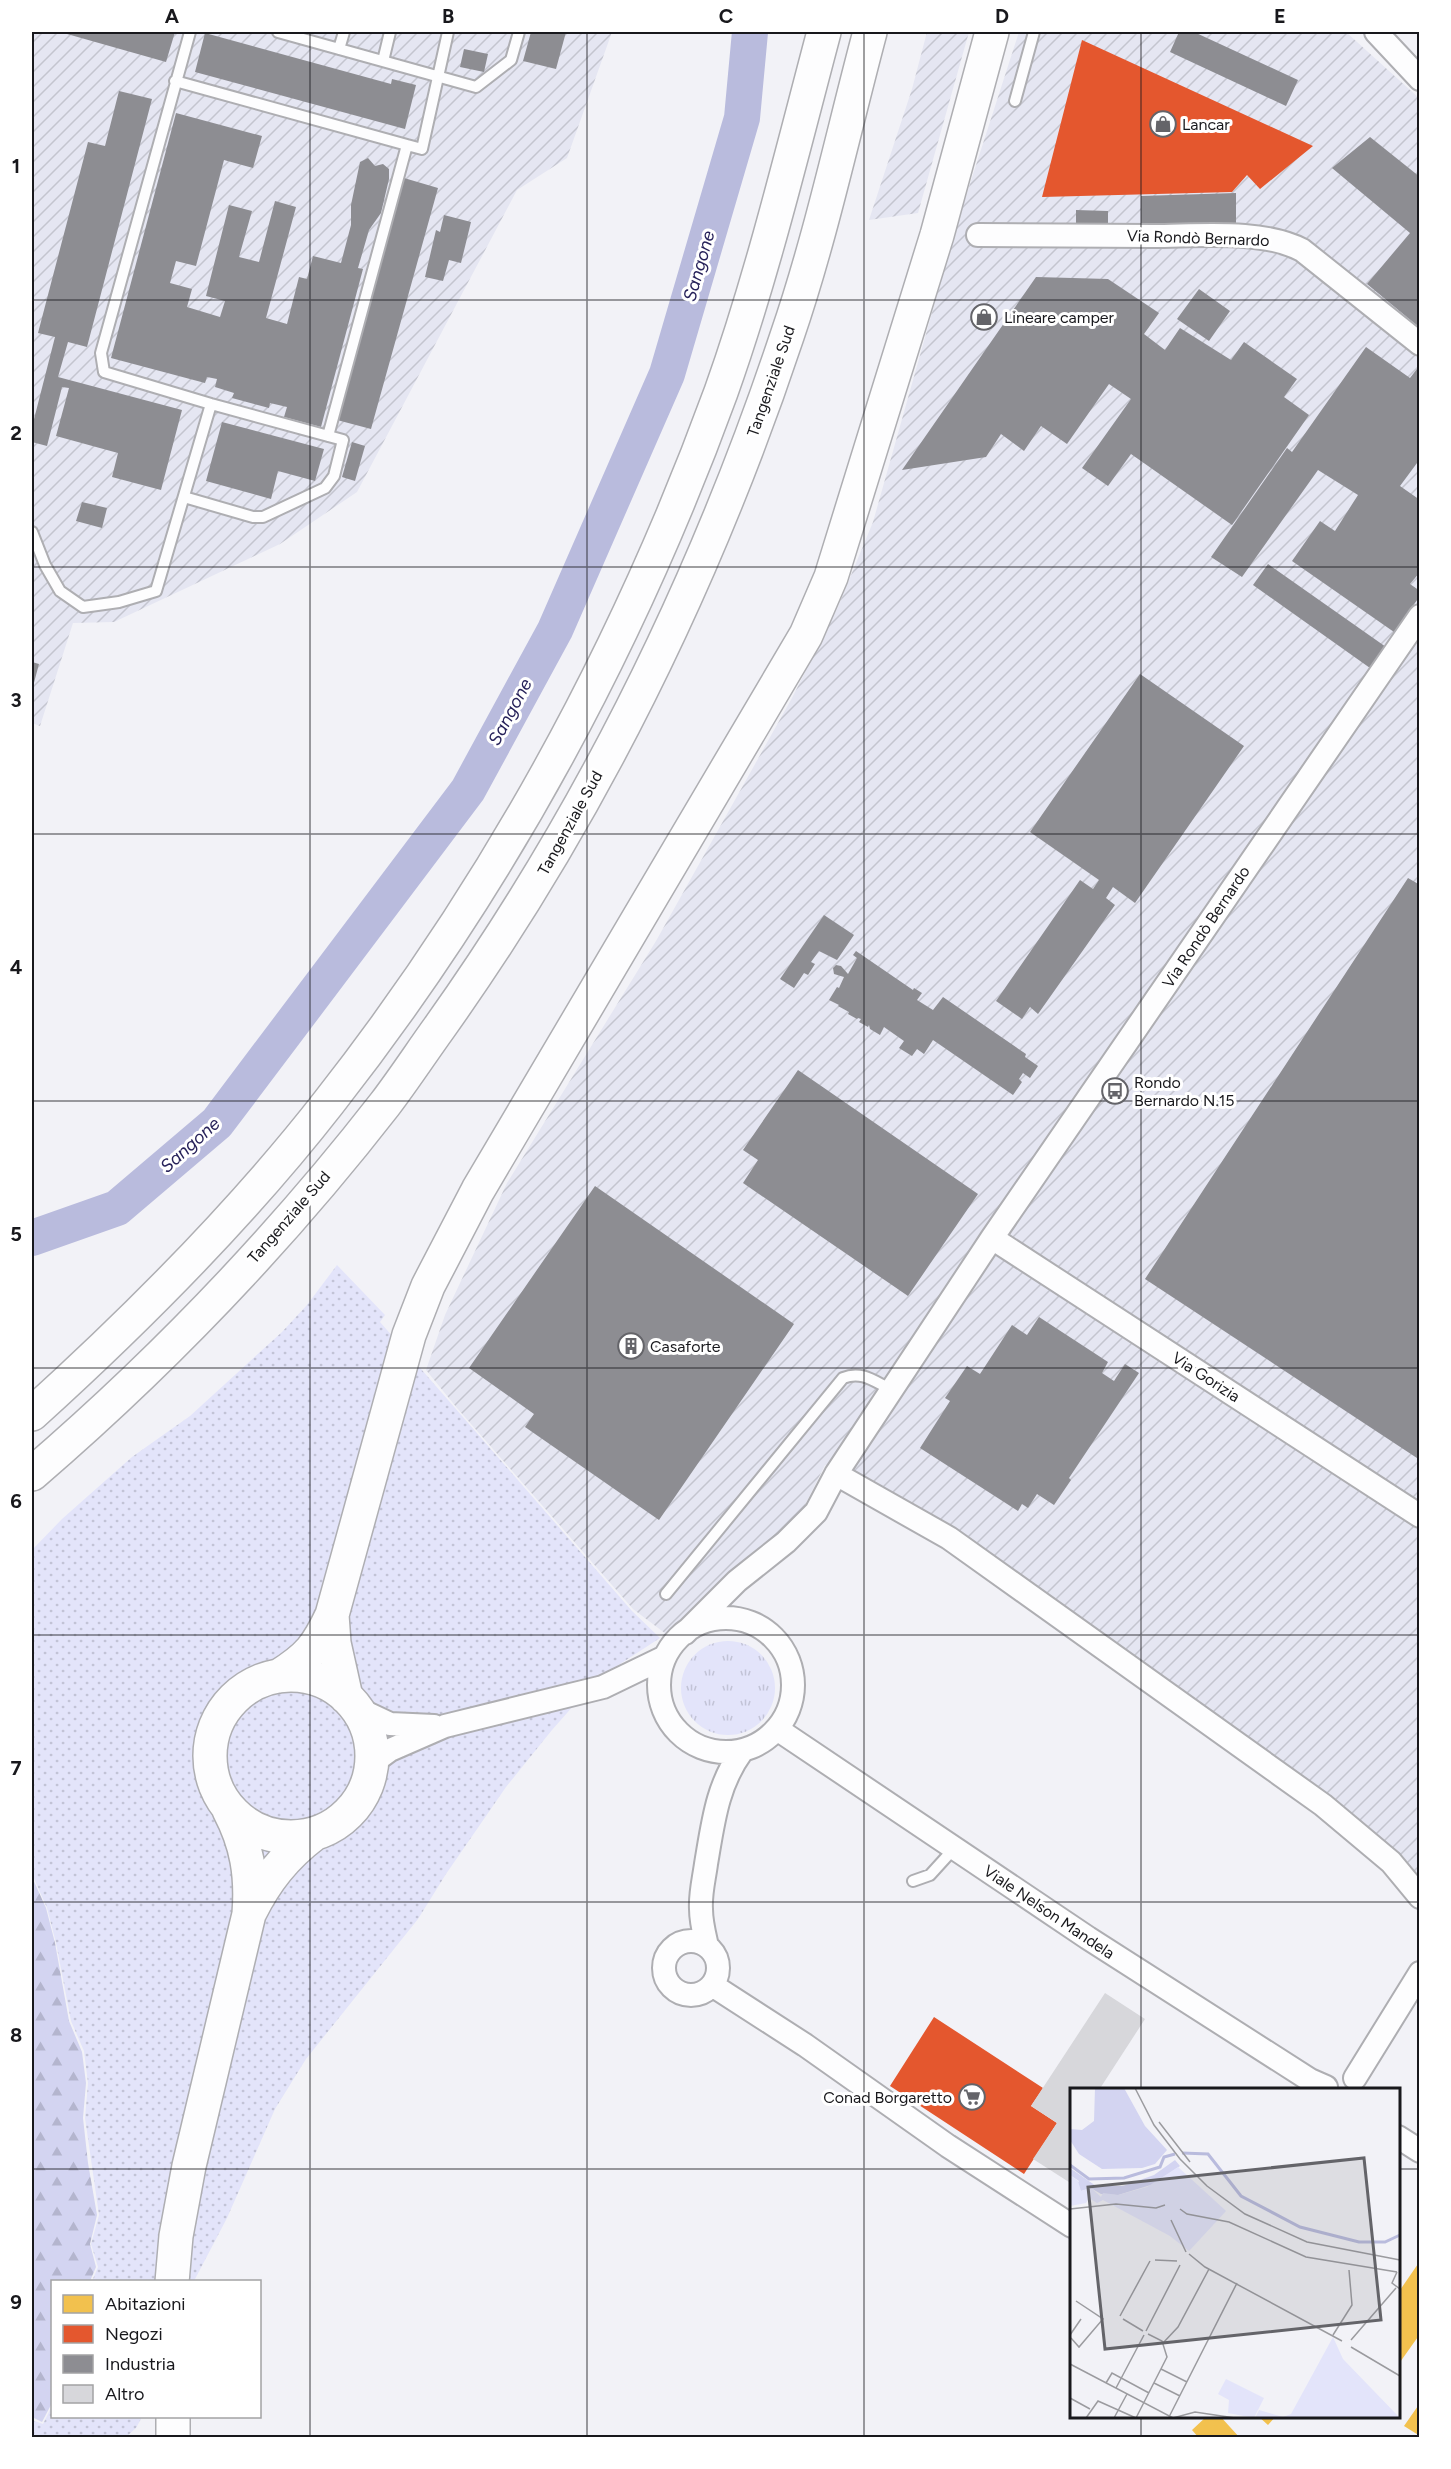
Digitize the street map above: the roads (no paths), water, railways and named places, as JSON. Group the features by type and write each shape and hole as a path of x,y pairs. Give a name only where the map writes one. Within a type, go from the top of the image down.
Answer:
{"main road":[{"path":"32,1414 79,1372 181,1272 258,1188 328,1103 400,1007 478,891 556,759 608,660 648,576 721,390 751,302 824,32"},
{"name":"Tangenziale Sud","path":"32,1474 98,1416 207,1308 286,1224 386,1103 466,991 533,888 598,774 656,664 724,509 789,332 870,32"},
{"path":"172,2280 176,2236 186,2178 249,1914 251,1886 248,1857 240,1831 216,1787 210,1767 210,1746 215,1725 226,1707 241,1692 259,1682 279,1676 304,1660 321,1639 332,1615 410,1335 428,1286 478,1190 800,645 821,602 831,577 937,235 992,32"},
{"path":"332,1615 334,1643 351,1703"},
{"path":"249,1914 261,1890 293,1850 314,1834 329,1828 353,1808 368,1779 371,1764 370,1744 365,1725 351,1703 335,1688 308,1677 279,1676"},
{"path":"226,1806 240,1820 257,1830 285,1837 314,1834"},
{"path":"173,2418 173,2438"}],"street":[{"path":"1376,32 1419,79"},
{"name":"Via Rondò Bernardo","path":"978,235 1218,236 1288,242 1302,250 1419,344"},
{"name":"Via Rondò Bernardo","path":"685,1633 736,1581 786,1542 816,1512 836,1474 992,1238 1419,616"},
{"name":"Via Gorizia","path":"992,1238 1419,1516"},
{"path":"836,1474 949,1538 1323,1805 1390,1862 1419,1897"},
{"path":"730,1618 750,1623 769,1633 783,1649 791,1669 793,1690 789,1711 777,1729 762,1743 742,1751 721,1753 701,1748 683,1737 670,1721 661,1702 659,1682 665,1658 685,1633 713,1619 730,1618"},
{"path":"371,1764 390,1750 445,1726 603,1686 665,1658"},
{"path":"351,1703 390,1724 445,1726"},
{"name":"Viale Nelson Mandela","path":"777,1729 961,1853 1290,2068 1326,2088"},
{"path":"707,1946 690,1940 673,1947 667,1953 664,1971 672,1987 688,1995 697,1995 712,1985 717,1977 717,1960 707,1946 700,1907 718,1794 730,1767 742,1751"},
{"path":"1326,2088 1336,2078 1348,2076 1360,2084 1419,1974"},
{"path":"712,1985 811,2050 948,2146 1070,2225"},
{"path":"1400,2138 1419,2151"}],"lane":[{"path":"184,497 253,517 263,517 324,488 334,476 343,440 104,372 101,353 190,32"},
{"path":"278,32 476,87 511,60 519,32"},
{"path":"339,49 344,32"},
{"path":"383,61 390,32"},
{"path":"175,81 422,149 448,32"},
{"path":"1015,101 1035,32"},
{"path":"328,436 407,145"},
{"path":"32,532 45,565 60,591 83,608 118,602 156,591 211,404"},
{"path":"666,1594 843,1378 852,1374 861,1374 891,1390"},
{"path":"913,1881 930,1875 950,1853 961,1853"}],"waterway":[{"name":"Sangone","path":"32,1238 117,1208 217,1123 468,790 555,630 667,374 742,118 750,32"}],"place":[{"name":"Lancar","path":"1163,124"},
{"name":"Lineare camper","path":"984,317"},
{"name":"Rondo Bernardo N.15","path":"1115,1091"},
{"name":"Casaforte","path":"631,1346"},
{"name":"Conad Borgaretto","path":"972,2097"}]}
